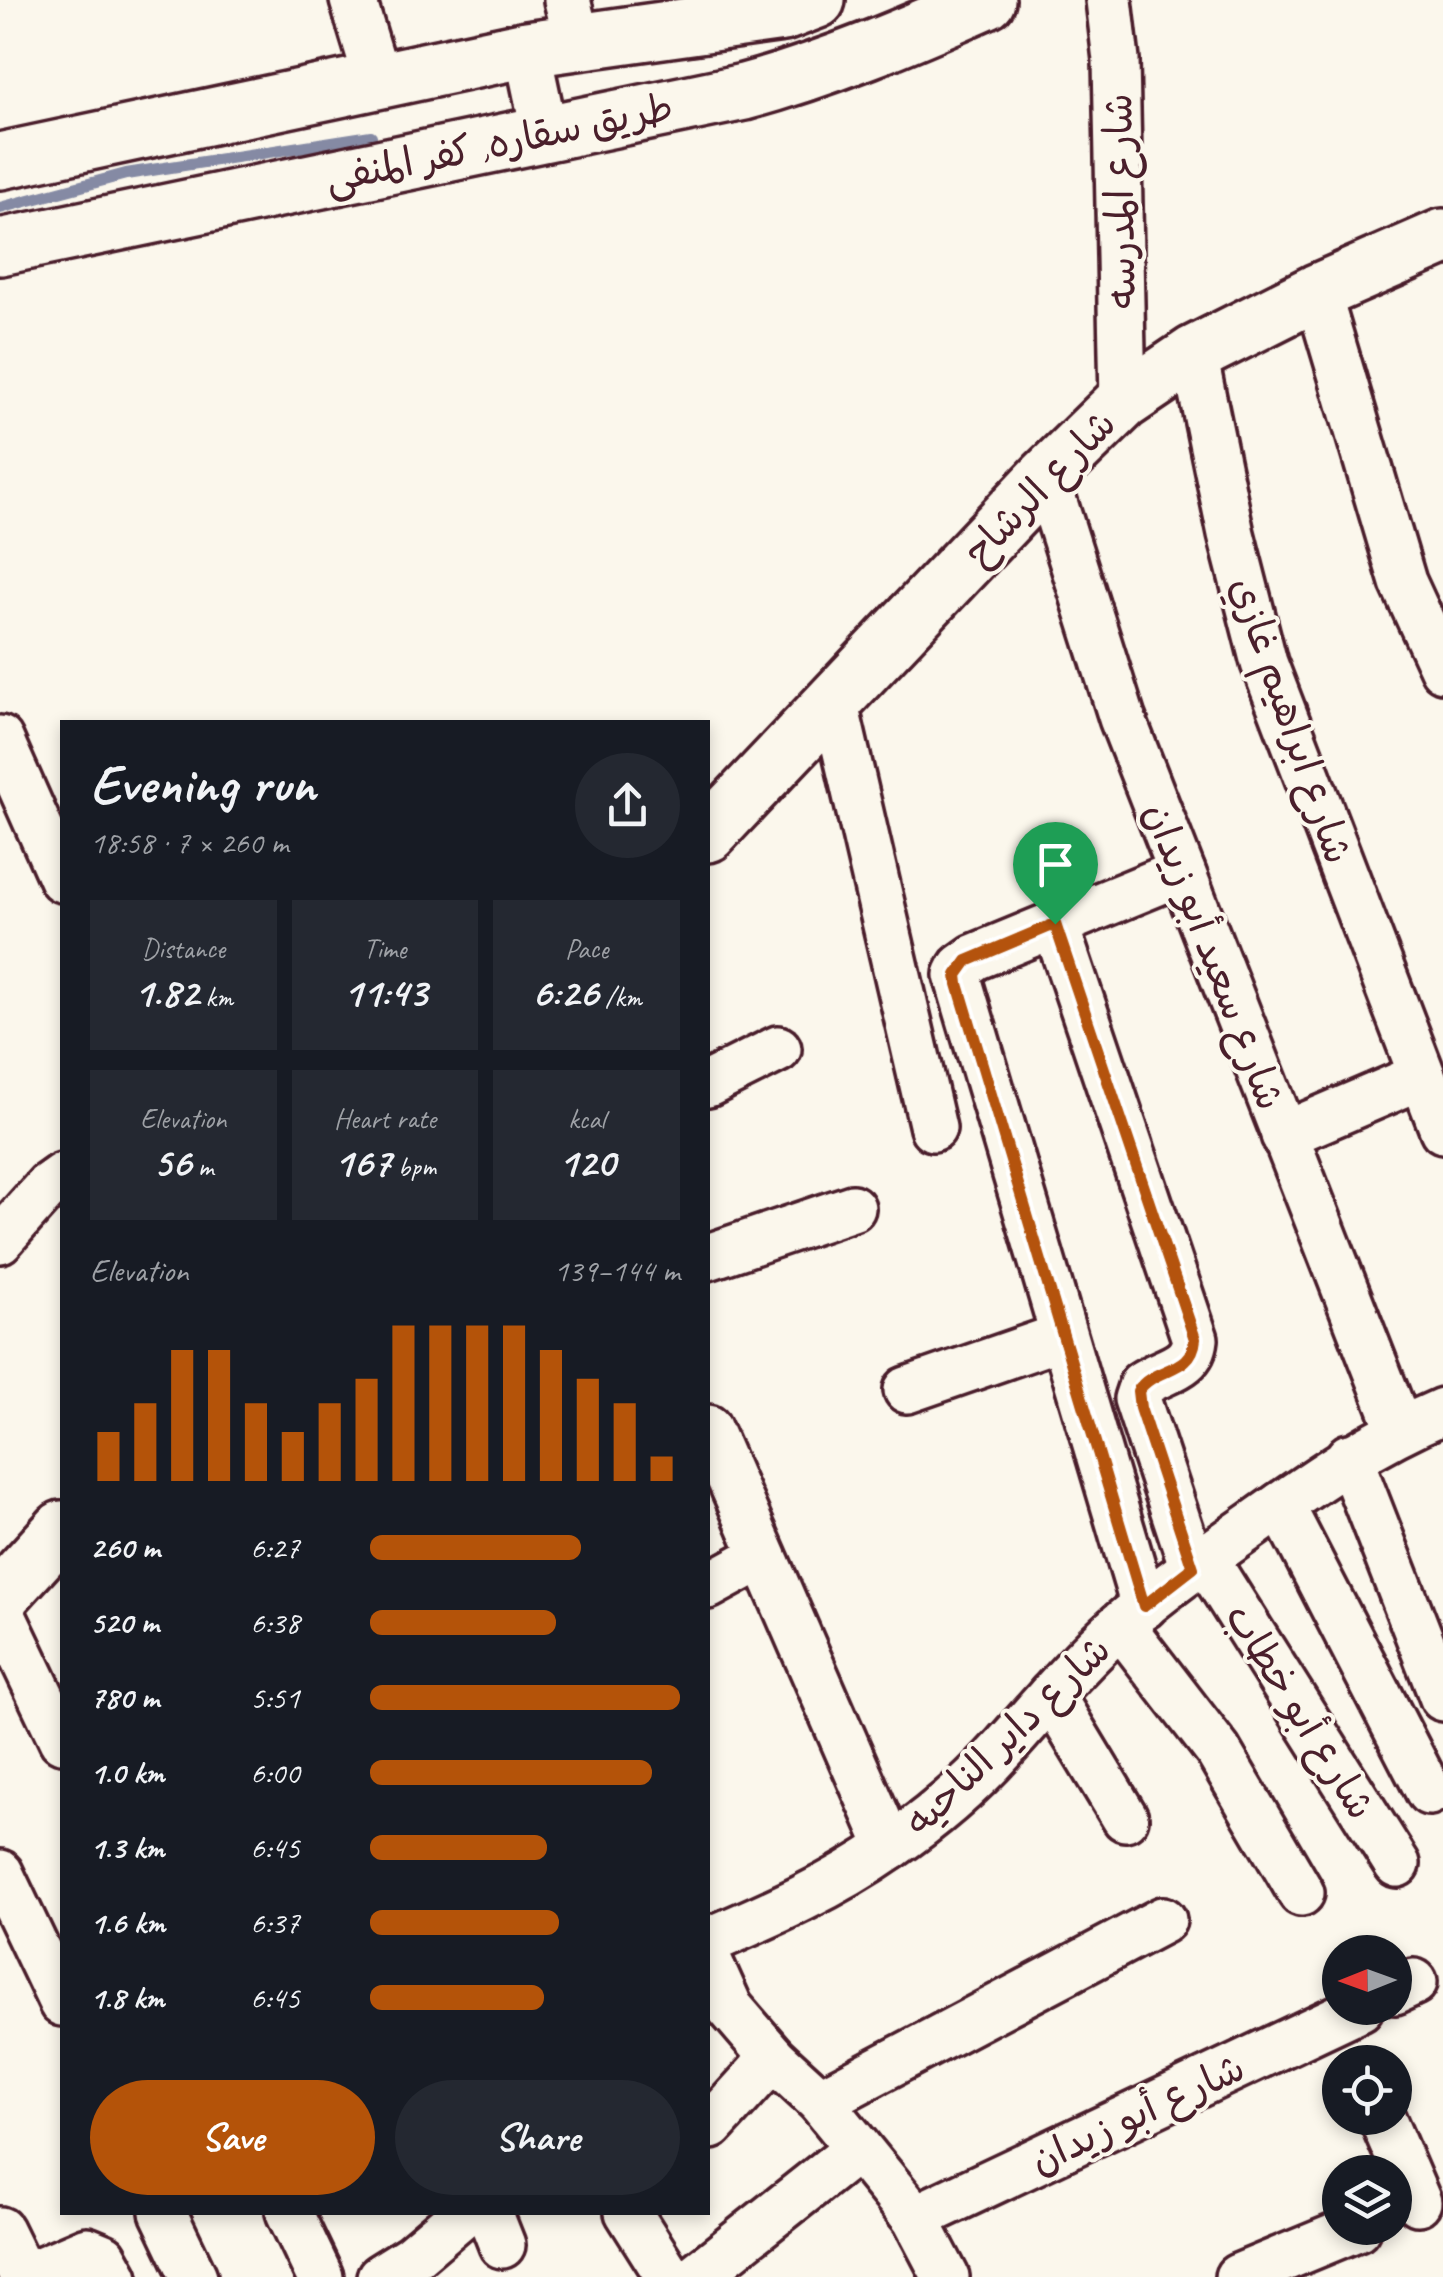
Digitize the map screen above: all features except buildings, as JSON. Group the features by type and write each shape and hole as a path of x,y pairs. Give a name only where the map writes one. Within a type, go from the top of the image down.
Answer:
{"street":[{"path":"353,0 377,79"},
{"name":"طريق سقاره, كفر المنفى","path":"0,161 550,39 730,22 783,14 817,0"},
{"name":"طريق سقاره, كفر المنفى","path":"0,247 543,126 791,79 987,0"},
{"name":"شارع المدرسه","path":"1109,0 1116,60 1123,402"},
{"path":"543,126 550,39"},
{"name":"شارع الرشاح","path":"710,832 1046,477 1123,402 1194,354 1317,292 1443,237"},
{"path":"1317,292 1403,582 1443,668"},
{"name":"شارع ابراهيم غازي","path":"1194,354 1230,534 1264,663 1443,1130"},
{"name":"شارع سعيد أبو زيدان","path":"1046,477 1122,718 1400,1430"},
{"path":"834,700 933,1128"},
{"path":"0,740 60,875"},
{"path":"1182,872 975,957 957,975 1062,1336 1132,1616 1302,1893"},
{"name":"شارع أبو خطاب","path":"1055,924 1195,1339 1191,1356 1184,1364 1142,1384 1138,1400 1199,1563 1397,1864"},
{"path":"710,1083 778,1049"},
{"path":"1284,1135 1422,1076"},
{"path":"0,1240 60,1177"},
{"path":"710,1256 852,1208"},
{"path":"908,1390 1062,1336"},
{"name":"شارع داير الناحيه","path":"710,1940 798,1902 890,1848 948,1802 1002,1751 1051,1695 1132,1616 1199,1563 1349,1457 1443,1411"},
{"path":"710,1433 890,1848"},
{"path":"1349,1457 1443,1698"},
{"path":"1281,1505 1428,1792"},
{"path":"0,1596 60,1531"},
{"path":"710,1585 763,1556"},
{"path":"0,1610 60,1736"},
{"path":"1051,1695 1126,1818"},
{"path":"0,1873 60,1999"},
{"path":"820,2101 1163,1920"},
{"path":"710,1963 730,2008 773,2058 820,2101 858,2148 914,2218 946,2277"},
{"name":"شارع أبو زيدان","path":"914,2218 1324,2025"},
{"path":"711,2126 773,2058"},
{"path":"1389,2135 1419,2202"},
{"path":"696,2277 858,2148"},
{"path":"165,2215 194,2277"},
{"path":"290,2215 320,2277"},
{"path":"380,2277 412,2257 461,2215"},
{"path":"630,2215 669,2277"},
{"path":"0,2230 23,2277 87,2250 104,2257 116,2277"},
{"path":"1238,2277 1322,2242"}],"waterway":[{"path":"0,208 126,174 371,136"}],"route":[{"path":"1055,924 1195,1339 1191,1356 1184,1364 1149,1379 1138,1391 1140,1408 1193,1568 1144,1606 958,984 957,975 967,961 1055,924"}]}
